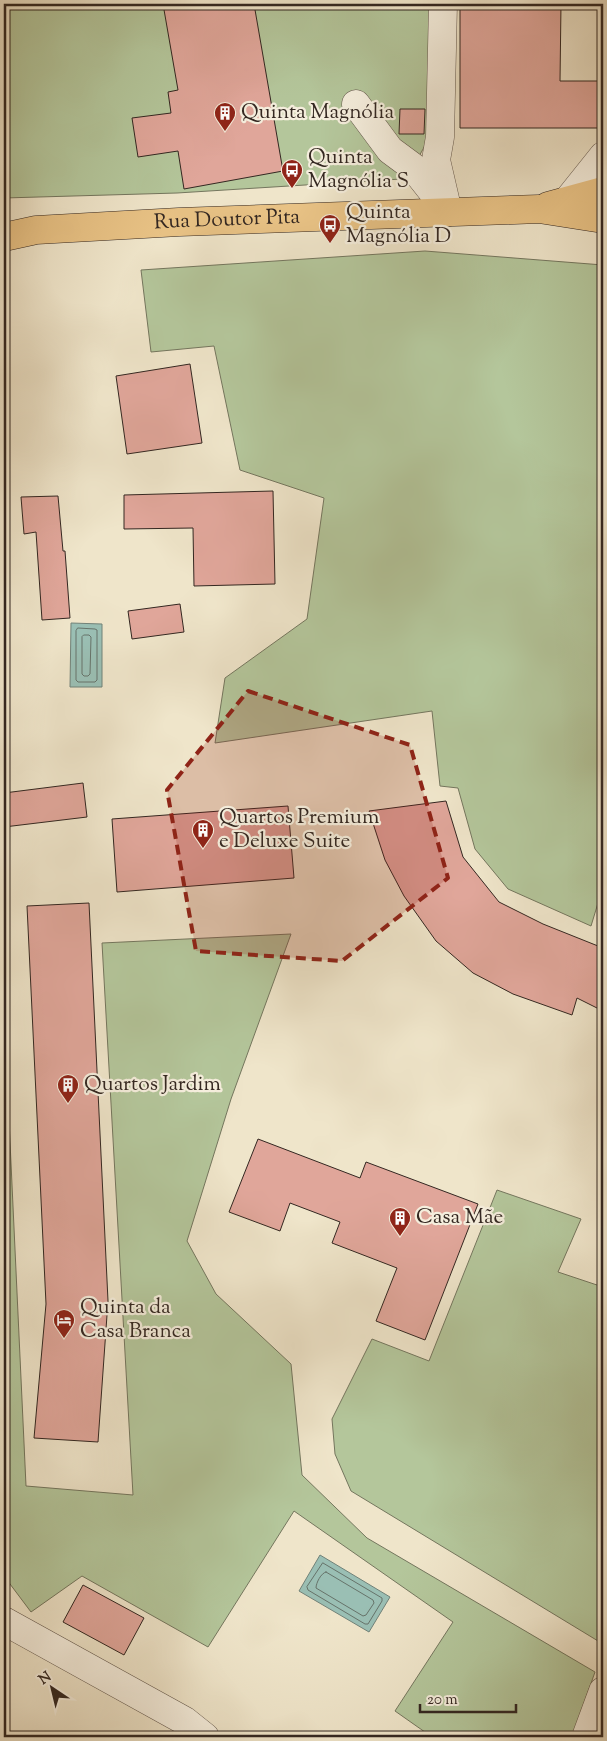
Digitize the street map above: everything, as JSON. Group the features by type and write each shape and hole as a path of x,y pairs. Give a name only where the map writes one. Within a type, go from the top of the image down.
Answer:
{"main road":[{"path":"539,209 603,191"},
{"name":"Rua Doutor Pita","path":"4,237 36,230 180,222 539,209"},
{"path":"539,209 603,219"},
{"name":"Rua Doutor Pita","path":"4,224 36,230"}],"street":[{"path":"443,4 440,137 436,160 448,212"},
{"path":"356,104 390,150 413,168 448,212"},
{"path":"567,201 603,156"},
{"path":"4,1621 185,1721 205,1737"},
{"path":"586,1737 603,1691"}],"highlighted area":[{"path":"248,691 410,745 448,878 342,961 196,951 167,790"}],"green space":[{"name":"Quinta Magnólia","path":"4,4 433,4 432,133 413,167 401,179 177,193 4,198"},
{"path":"425,251 603,265 603,904 598,903 591,926 508,889 475,849 458,788 440,786 432,711 215,743 225,678 307,619 324,498 240,470 214,346 151,352 141,270"},
{"path":"291,934 231,1099 187,1241 216,1294 291,1364 302,1475 367,1538 595,1672 572,1737 432,1737 395,1711 453,1622 294,1511 208,1647 82,1576 31,1612 4,1576 4,1077 7,1077 26,1486 133,1495 102,943"},
{"path":"497,1190 581,1219 558,1272 603,1287 603,1644 351,1491 335,1454 332,1419 372,1339 429,1361"}],"water":[{"path":"71,623 102,624 102,687 70,687"},
{"path":"320,1555 390,1597 369,1632 299,1591"}],"building":[{"name":"Quinta Magnólia","path":"163,4 254,4 283,171 184,189 178,151 138,157 132,118 171,113 168,92 178,90"},
{"path":"460,4 561,4 560,81 603,81 603,128 460,128"},
{"path":"400,109 425,109 424,134 399,134"},
{"path":"190,364 202,443 127,454 116,376"},
{"path":"273,491 275,584 194,586 193,528 124,529 124,495"},
{"path":"58,496 63,551 65,551 70,618 42,620 36,532 24,534 21,497"},
{"path":"180,604 184,632 132,639 128,611"},
{"path":"83,783 87,817 4,827 4,793"},
{"path":"446,801 463,857 499,902 543,924 603,948 603,1011 577,998 572,1015 513,994 473,973 436,941 404,896 385,860 369,811"},
{"name":"Quartos Premium e Deluxe Suite","path":"288,806 294,878 117,892 112,819"},
{"name":"Quartos Jardim","path":"89,903 108,1301 98,1442 34,1438 46,1304 27,906"},
{"name":"Casa Mãe","path":"258,1139 360,1178 366,1162 478,1204 425,1340 376,1321 397,1268 332,1243 340,1222 290,1203 280,1231 229,1212"},
{"path":"83,1585 144,1618 124,1655 63,1622"}],"place":[{"name":"Quinta Magnólia","path":"225,132"},
{"name":"Quinta Magnólia S","path":"292,189"},
{"name":"Quinta Magnólia D","path":"330,244"},
{"name":"Quartos Premium e Deluxe Suite","path":"203,849"},
{"name":"Quartos Jardim","path":"68,1104"},
{"name":"Casa Mãe","path":"400,1237"},
{"name":"Quinta da Casa Branca","path":"64,1339"}]}
